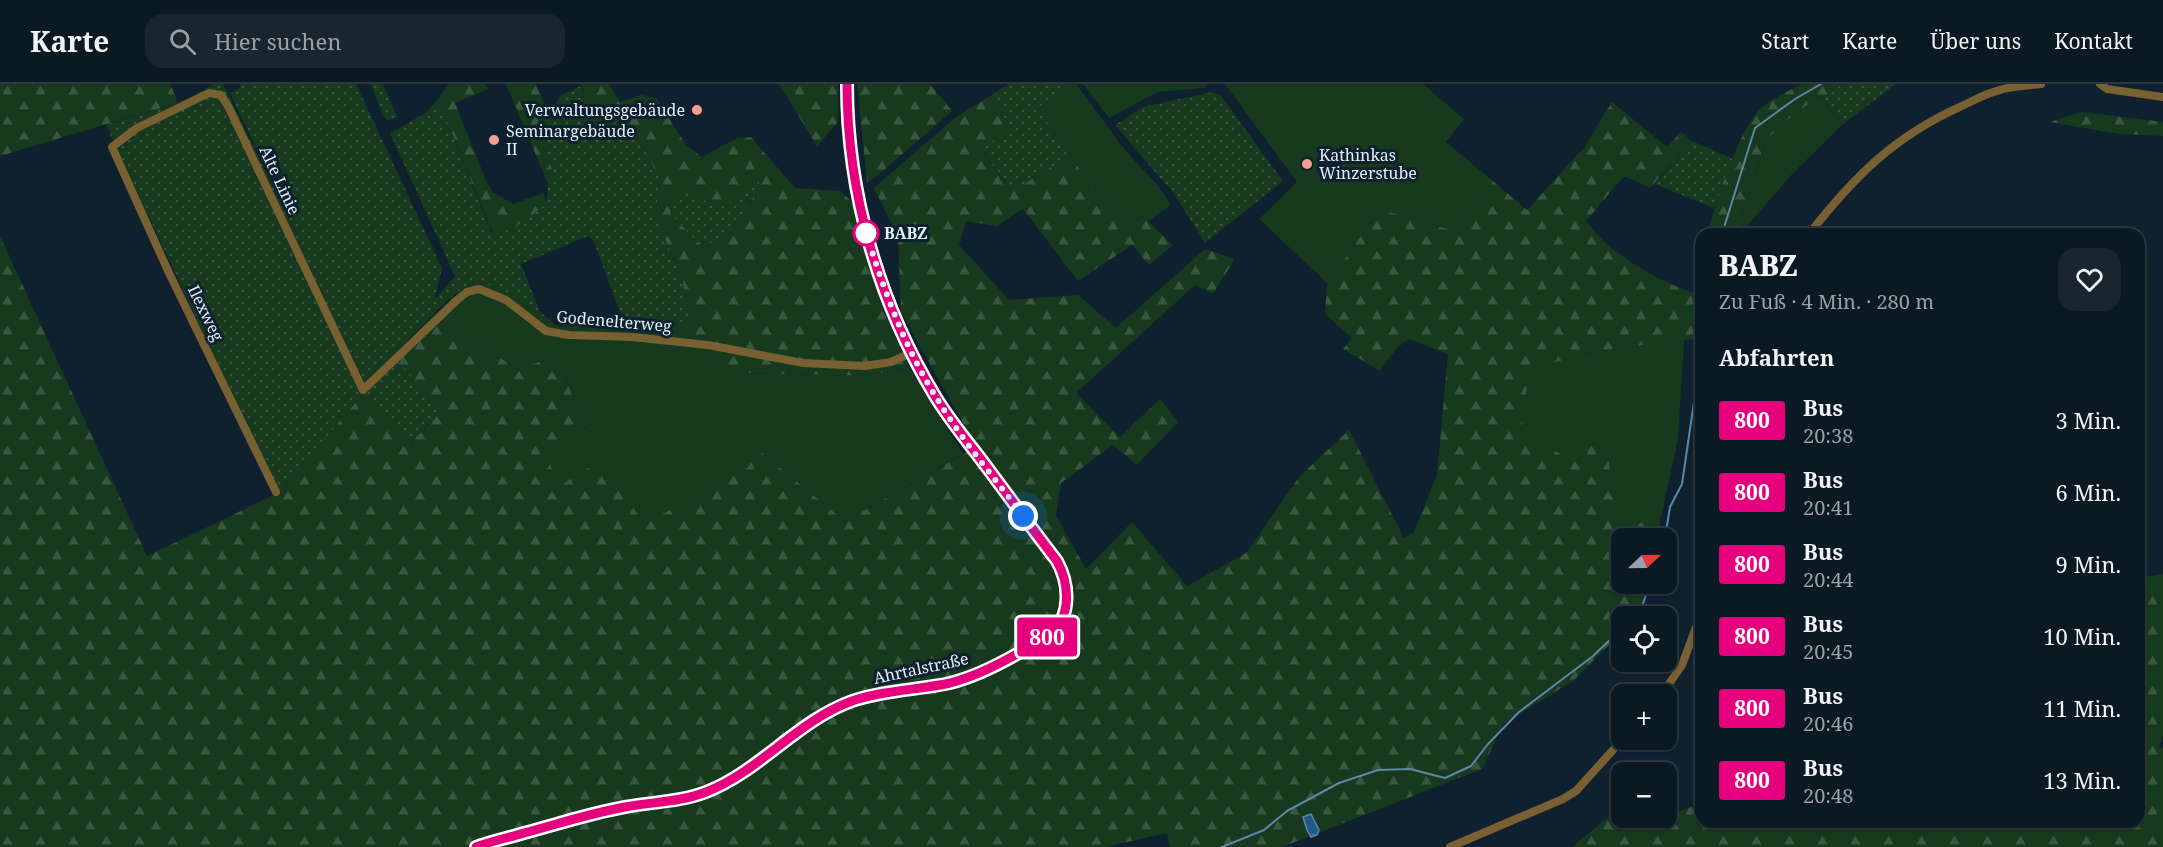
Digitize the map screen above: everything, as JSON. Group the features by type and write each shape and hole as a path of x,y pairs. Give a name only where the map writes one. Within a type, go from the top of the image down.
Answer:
{"main road":[{"name":"Ahrtalstraße","path":"476,847 624,807 687,798 704,793 747,770 789,737 831,711 870,696 966,678 1009,659 1052,633 1060,622 1066,604 1063,573 1057,561 936,398 911,353 880,279 861,207 847,114 847,84"}],"street":[{"path":"1814,228 1856,178 1897,142 1918,128 1939,116 2001,89 2041,84"},
{"path":"2100,84 2108,89 2163,98"},
{"name":"Alte Linie","path":"112,147 137,128 209,93 221,95 363,390"},
{"name":"Ilexweg","path":"112,147 169,273 276,492"},
{"name":"Godenelterweg","path":"363,390 457,300 467,292 479,289 506,300 546,331 569,335 632,337 708,345 803,363 865,366 891,362 911,353"},
{"path":"1669,684 1682,665 1695,630"},
{"path":"1450,847 1563,799 1576,791 1613,750"}],"green space":[{"path":"0,84 170,84 178,103 0,156"},
{"path":"215,84 223,84 304,249 230,93 241,87 240,84 356,84 442,268 434,300 455,276 390,133 426,113 438,99 492,234 547,204 548,184 555,175 539,135 563,111 561,95 581,86 591,113 622,126 644,148 659,177 656,217 683,283 690,323 624,322 593,240 588,236 521,264 540,312 556,325 514,297 485,283 466,286 447,301 393,355 443,410 410,442 365,393 278,493 106,125 178,103"},
{"path":"371,84 383,84 397,117 386,121"},
{"path":"449,84 485,84 488,89 455,103 488,185 494,193 513,204 543,193 547,204 513,229 493,234 438,99"},
{"path":"506,84 536,84 546,109 554,106 561,95 563,111 539,135 555,176 548,184"},
{"path":"581,84 609,84 620,102 642,95 657,99 686,145 702,157 737,138 751,137 795,188 841,191 856,206 860,235 884,312 909,367 867,376 739,373 697,338 690,323 683,283 656,217 659,177 644,148 622,126 591,113","holes":["759,181 759,189 730,231 703,248 670,213 685,186 718,210"]},
{"path":"779,84 838,84 838,122 817,146"},
{"path":"857,84 930,84 952,111 876,177 867,182"},
{"path":"1008,84 1074,84 1038,108 1069,156 1011,192 982,149 1011,127 990,96"},
{"path":"1074,84 1171,205 1148,221 1142,216 1128,226 1069,156 1038,108"},
{"path":"1083,84 1207,84 1205,88 1158,92 1109,118"},
{"path":"1225,84 1423,84 1464,119 1446,142 1493,181 1459,232 1380,209 1327,283 1259,219 1297,182"},
{"path":"1802,84 1843,84 1821,98 1819,96 1767,139 1737,228 1710,228 1737,147 1754,116 1762,107"},
{"path":"1843,84 1896,84 1842,125 1821,98"},
{"path":"1212,92 1221,96 1283,181 1205,243 1174,194 1115,125 1143,107"},
{"path":"990,96 1011,127 982,150 1011,192 1069,156 1128,226 1143,216 1173,245 1149,265 1132,245 1078,281 1023,209 997,226 966,221 959,245 1009,300 1078,295 1116,328 1205,249 1235,259 1213,294 1195,285 1076,393 1120,437 1160,399 1178,422 1137,465 1113,445 1061,483 1056,516 1086,569 1132,522 1187,586 1246,553 1299,477 1349,430 1404,538 1414,532 1437,475 1448,354 1409,339 1396,349 1380,371 1343,349 1352,338 1325,314 1327,283 1380,209 1459,232 1493,181 1527,210 1583,149 1612,102 1667,147 1681,132 1692,141 1650,188 1624,176 1586,221 1608,245 1640,268 1663,281 1695,294 1695,339 1585,353 1590,444 1606,446 1620,522 1660,522 1659,528 1611,528 1611,594 1644,594 1641,606 1611,606 1611,643 1573,681 1503,724 1482,769 1282,847 1170,847 1167,833 1105,847 0,847 0,236 147,556 278,493 365,392 411,442 443,410 393,356 427,322 520,368 554,357 565,376 586,431 602,460 746,469 760,451 845,521 976,447 901,312 898,237 874,188 955,118"},
{"path":"1819,96 1842,125 1793,173 1745,228 1737,228 1767,139 1783,123"},
{"path":"2081,112 2163,122 2163,136 2119,134 2050,122"},
{"path":"1692,141 1733,159 1714,208 1655,184"},
{"path":"759,180 759,189 730,231 703,248 669,213 685,186"},
{"path":"485,283 514,297 556,325 624,322 690,323 697,338 739,373 867,376 909,367 963,454 845,521 760,451 746,469 644,524 602,460 559,486 544,450 586,431 565,376 554,357 520,368 427,322 466,286"},
{"path":"1684,340 1678,439 1660,522 1620,523 1606,447 1590,444 1577,463 1521,432 1529,371 1585,353"},
{"path":"2163,574 2163,736 2159,747 2163,748 2163,847 1572,847 1611,815 1611,828 1677,828 1677,812 1695,805 1695,828 2145,828 2145,577"}],"water":[{"path":"1311,814 1319,830 1317,835 1311,837 1303,817"}],"waterway":[{"path":"1724,228 1755,128 1795,99 1821,84"},
{"path":"1667,528 1670,507 1682,484 1695,395"},
{"path":"1642,606 1646,594"},
{"path":"1222,847 1264,830 1287,811 1339,783 1378,770 1410,769 1445,778 1471,766 1488,744 1519,712 1593,656 1611,639"}],"bus line":[{"name":"800","path":"476,847 624,807 687,798 704,793 747,770 789,737 831,711 870,696 950,683 966,678 1009,659 1043,640 1060,622 1067,598 1063,573 1057,561 936,398 911,353 883,287 861,207 847,114 847,84"}],"place":[{"name":"Verwaltungsgebäude","path":"697,110"},
{"name":"Seminargebäude II","path":"494,140"},
{"name":"Kathinkas Winzerstube","path":"1307,164"},
{"name":"BABZ","path":"866,233"}],"route":[{"path":"866,233 883,287 911,353 927,382 953,423 1023,516"}]}
